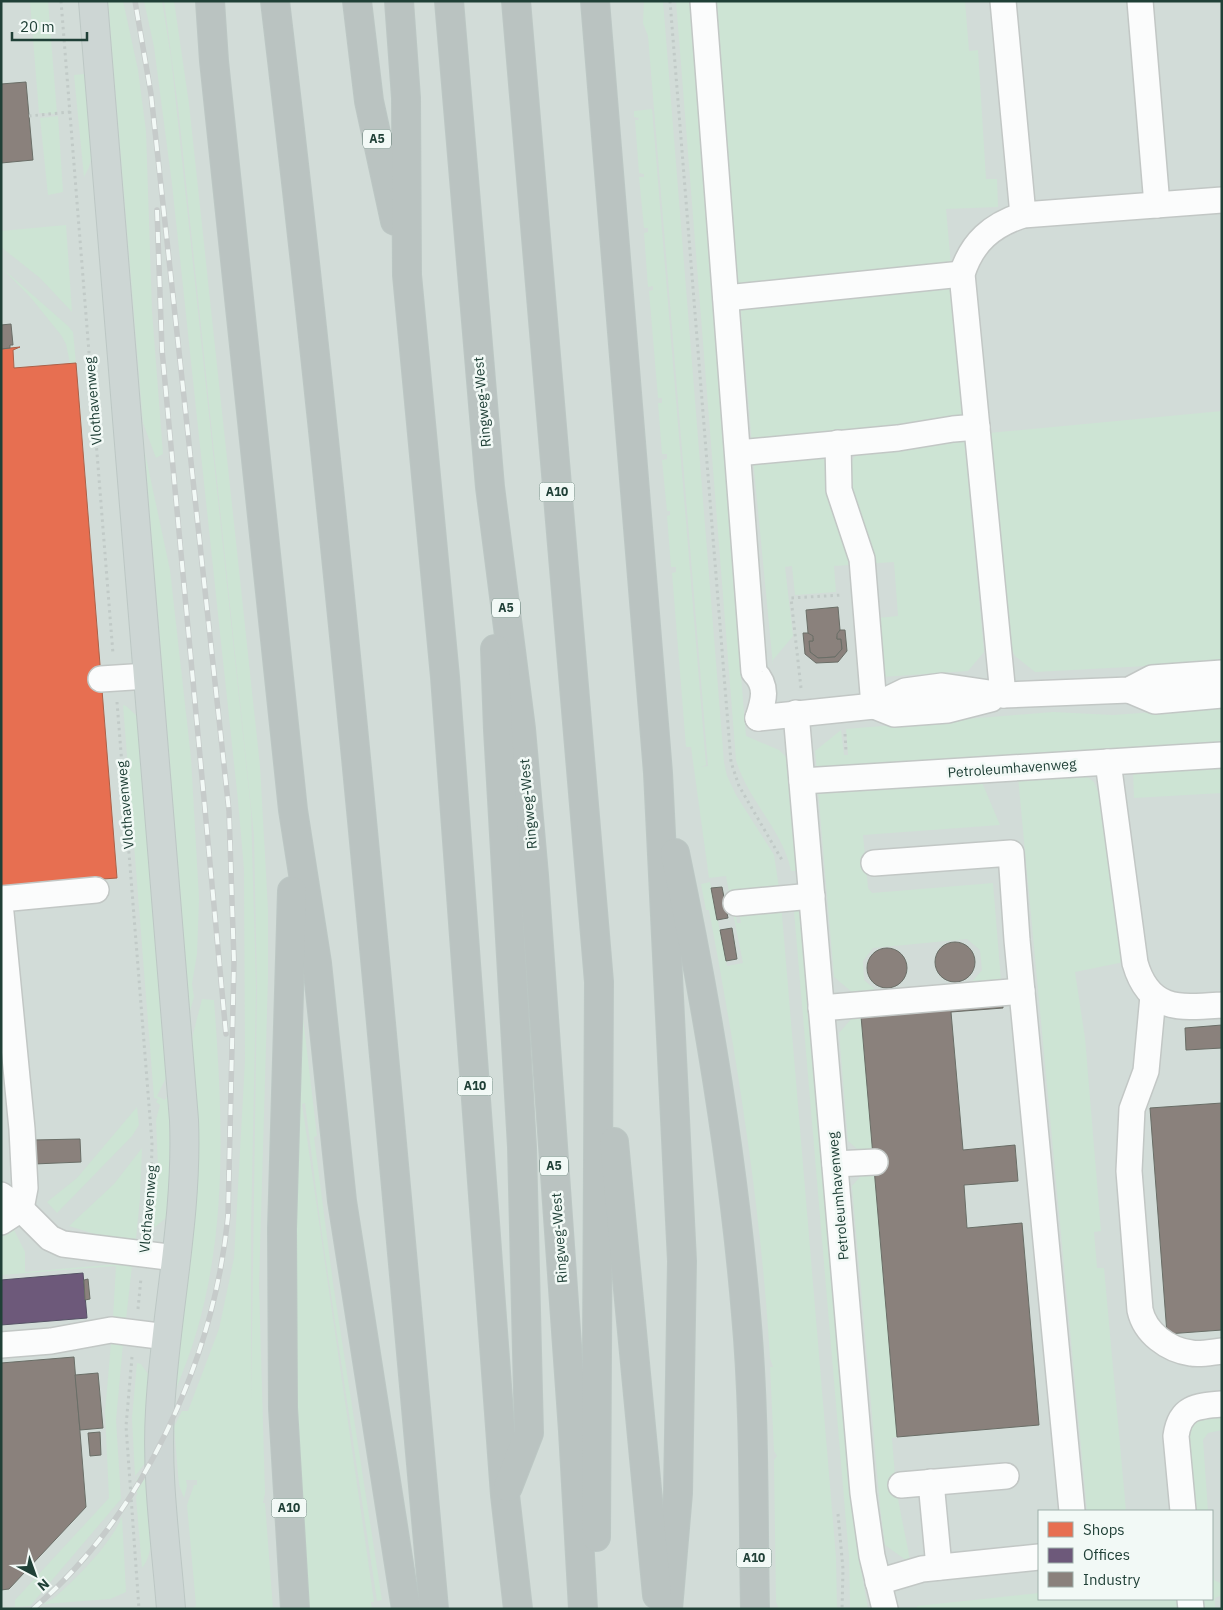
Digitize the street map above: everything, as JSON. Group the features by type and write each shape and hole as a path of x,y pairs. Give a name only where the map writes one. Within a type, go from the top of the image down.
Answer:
{"highway":[{"name":"A10","path":"201,1 214,61"},
{"name":"A10","path":"210,1 214,61 293,810 317,963 342,1201 406,1609"},
{"path":"275,1 368,887 434,1609"},
{"path":"280,39 281,1"},
{"name":"A5","path":"357,1 369,101 407,275"},
{"name":"A10","path":"399,1 406,98 407,275 445,678 505,1495 518,1608"},
{"name":"Ringweg-West","path":"449,1 490,488 521,729 534,875 573,1431 589,1606"},
{"name":"Ringweg-West","path":"516,1 599,982 589,1606"},
{"name":"A10","path":"597,7 658,773 682,1261 678,1493 663,1603"},
{"name":"A10","path":"490,488 498,730 522,1147 529,1433 505,1495"},
{"name":"A10","path":"658,773 710,1026 733,1186 746,1315 752,1410 755,1609"},
{"name":"A10","path":"293,810 291,967 282,1248 283,1408 295,1609"},
{"name":"A10","path":"599,982 663,1603"}],"main road":[{"path":"93,1 184,1120 184,1183 167,1337 159,1446 167,1608"}],"street":[{"path":"703,1 754,672 746,681 748,701 758,718 874,706 905,691 942,686 1003,695 1129,690 1155,700 1222,695"},
{"path":"1003,1 1023,215"},
{"path":"1140,1 1156,205"},
{"path":"1003,695 962,274 973,249 994,227 1023,215 1222,200"},
{"path":"726,298 962,274"},
{"path":"738,453 977,428"},
{"path":"838,443 839,490 862,560 874,706"},
{"path":"1129,690 1152,678 1222,673"},
{"path":"108,679 148,676"},
{"name":"Petroleumhavenweg","path":"800,713 802,782 800,897 822,1008 863,1493 878,1582 885,1609"},
{"name":"Petroleumhavenweg","path":"802,782 1222,755"},
{"path":"1108,762 1135,964 1139,976 1153,996 1172,1006 1182,1008 1222,1005"},
{"path":"874,863 1011,853 1022,991 1072,1510"},
{"path":"1,900 96,890"},
{"path":"736,902 800,897"},
{"path":"1,913 11,1112 25,1188 11,1216"},
{"path":"822,1008 1022,991"},
{"path":"1153,996 1146,1071 1132,1110 1129,1171 1140,1310 1143,1323 1167,1344 1192,1354 1222,1351"},
{"path":"835,1164 875,1162"},
{"path":"1,1195 11,1216 63,1244 176,1258"},
{"path":"1,1345 51,1341 111,1330 167,1337"},
{"path":"1183,1510 1176,1436 1178,1426 1182,1417 1194,1407 1222,1404"},
{"path":"902,1485 1006,1476"},
{"path":"931,1482 939,1567"},
{"path":"878,1582 922,1569 1038,1557"}],"path":[{"name":"Vlothavenweg","path":"61,1 108,679 152,1143 151,1186 126,1426 139,1609"},
{"path":"670,1 731,762 739,786 782,860 800,897"},
{"path":"29,116 70,112"},
{"path":"800,713 791,598 865,593"},
{"path":"838,1510 843,1569 842,1609"}],"shaded area":[{"path":"1,1 1222,1 1222,1609 1,1609"}],"green space":[{"path":"30,1 48,1 57,114 39,113"},
{"path":"108,1 123,1 138,70 146,131 152,311 163,454 156,458 143,423"},
{"path":"144,1 162,1 171,57 251,810 256,989 251,1229 251,1402 257,988 254,836 178,106 164,1 174,1 189,104 260,766 268,909 268,977 259,1285 265,1493 263,1503 265,1503 273,1609 194,1609 196,1605 187,1505 194,1485 197,1485 197,1480 186,1480 187,1486 184,1498 179,1485 174,1427 182,1411 188,1411 219,1329 234,1258 245,1060 244,869 172,184 154,47"},
{"path":"644,1 663,1 724,762 727,776 736,795 774,855 779,888 729,892 726,876 709,878 691,747 686,747 672,573 676,572 676,567 671,567 667,516 670,515 670,511 667,511 662,460 667,459 667,454 662,454 658,403 662,403 662,398 658,398 649,291 653,290 653,286 648,287 644,233 648,232 648,228 644,228 639,177 644,177 644,174 639,173 635,120 639,118 634,117 634,111 652,109 706,765 701,767 708,766 648,36 643,23"},
{"path":"676,1 692,1 746,736 779,750 786,757 797,871 791,871 781,842 741,775 736,760"},
{"path":"715,1 965,1 969,51 978,50 986,179 997,179 998,207 946,209 951,265 734,286"},
{"path":"84,74 92,155 84,177 74,75"},
{"path":"58,116 63,192 48,195 40,118"},
{"path":"66,225 72,312 40,278 1,247 1,231"},
{"path":"1,267 73,332 76,363 70,363 66,344 61,335 31,298"},
{"path":"953,280 964,423 752,445 740,301"},
{"path":"1222,411 1222,662 1035,672 1015,656 1009,644 989,433"},
{"path":"964,431 984,652 968,671 882,677 878,618 898,616 894,562 834,566 836,592 795,595 792,566 785,567 793,636 773,660 773,666 753,459 823,458 830,471 855,500 850,470 853,459 857,454"},
{"path":"145,453 170,570 191,758 199,898 197,954 192,984 194,997 190,1011"},
{"path":"123,705 137,716 166,1078 157,1096 165,1100 168,1095 170,1126 166,1218 155,1227 153,1227 158,1168 156,1120 160,1105 156,1102 158,1099 154,1098"},
{"path":"1222,707 1222,746 817,771 815,751 841,730 844,755 848,755 846,729 1053,712 1113,715"},
{"path":"1222,765 1222,793 1134,798 1133,771"},
{"path":"1084,774 1094,782 1099,794 1124,962 1075,972 1085,1038 1101,1231 1094,1232 1097,1268 1104,1268 1126,1510 1087,1510 1018,777"},
{"path":"981,780 1000,825 863,835 868,888 872,893 993,883 1001,981 970,984 982,970 980,950 967,939 873,948 863,961 864,980 877,991 853,993 834,977 818,791"},
{"path":"710,882 727,966 743,963 732,908 735,908 737,923 741,923 738,907 781,903 836,1557 837,1609 779,1609 776,1602 774,1460 777,1456 774,1451 770,1367 773,1367 770,1358 761,1245 747,1133 709,910 706,910 701,884"},
{"path":"800,910 856,1541 868,1609 850,1609 849,1557 794,911"},
{"path":"202,999 214,1000 220,1100 221,1150 219,1199 214,1248 206,1296 193,1344 175,1391 198,1176 198,1117 192,1038"},
{"path":"301,1001 317,1136 314,1137 333,1283 382,1600 377,1601 321,1228 305,1103 302,1104 374,1602 371,1602 372,1609 304,1609 292,1382"},
{"path":"861,1016 873,1154 864,1155 848,1141 839,1033 853,1017"},
{"path":"137,1107 139,1125 132,1136 57,1213 47,1202 77,1178"},
{"path":"142,1148 136,1239 98,1235 69,1226 114,1184"},
{"path":"866,1170 874,1170 897,1437 892,1438 896,1489 910,1560 907,1561 885,1545 880,1507 852,1186"},
{"path":"13,1228 25,1252 25,1272 118,1264 132,1266 126,1319 113,1318 116,1266 1,1275 1,1238"},
{"path":"111,1343 123,1344 116,1420 121,1499 30,1606 15,1607 15,1600 109,1498 105,1412"},
{"path":"137,1363 141,1364 148,1374 146,1462 135,1476 132,1418"},
{"path":"1222,1413 1222,1430 1208,1433 1203,1440 1208,1510 1191,1510 1185,1435 1194,1419"},
{"path":"139,1476 145,1480 147,1477 151,1511 150,1550 142,1568 136,1497 140,1484 136,1481"},
{"path":"122,1517 126,1592 110,1599 44,1604 63,1590 101,1550 117,1528"},
{"path":"1213,1568 1214,1580 1222,1584 1222,1595 1215,1598 1215,1609 1200,1609 1199,1600 1213,1600"},
{"path":"1038,1593 1038,1600 1180,1600 1181,1609 917,1609 917,1606"}],"building: Shops":[{"path":"20,347 13,350 14,368 76,363 117,878 1,886 1,349"}],"building: Offices":[{"path":"83,1273 87,1318 1,1325 1,1280"}],"building: Industry":[{"path":"26,82 33,160 1,163 1,84"},
{"path":"11,324 13,345 10,345 10,348 1,349 1,325"},
{"path":"838,607 840,630 837,639 841,639 842,649 835,657 818,658 810,652 809,641 813,641 813,638 808,633 806,610"},
{"path":"840,630 845,630 847,651 838,662 816,663 805,654 803,633 808,633 813,636 813,641 809,641 810,652 818,658 835,657 842,649 841,639 837,639 837,634"},
{"path":"722,887 728,918 717,920 711,888"},
{"path":"732,928 737,959 726,961 720,930"},
{"path":"959,942 966,945 972,951 975,962 974,970 966,979 959,982 951,982 944,979 936,970 935,958 938,951 947,943"},
{"path":"891,948 898,951 904,957 907,968 906,976 898,985 891,988 883,988 876,985 868,976 867,964 870,957 879,949"},
{"path":"1003,1004 1003,1008 951,1012 963,1150 1015,1145 1018,1181 964,1185 967,1228 1022,1223 1039,1425 897,1437 861,1016"},
{"path":"1222,1025 1222,1048 1186,1050 1185,1028"},
{"path":"1222,1103 1222,1330 1167,1334 1150,1108"},
{"path":"80,1139 81,1162 34,1164 33,1140"},
{"path":"88,1279 90,1299 85,1300 84,1280"},
{"path":"74,1357 86,1507 9,1589 1,1590 1,1363"},
{"path":"98,1373 103,1428 80,1430 75,1375"},
{"path":"100,1432 101,1455 90,1456 88,1433"}],"railway":[{"path":"33,1609 73,1571 108,1528 140,1481 167,1431 189,1378 207,1325 220,1270 228,1216 234,962 229,811 151,94 135,1"},
{"path":"157,210 162,350 226,1034"}]}
